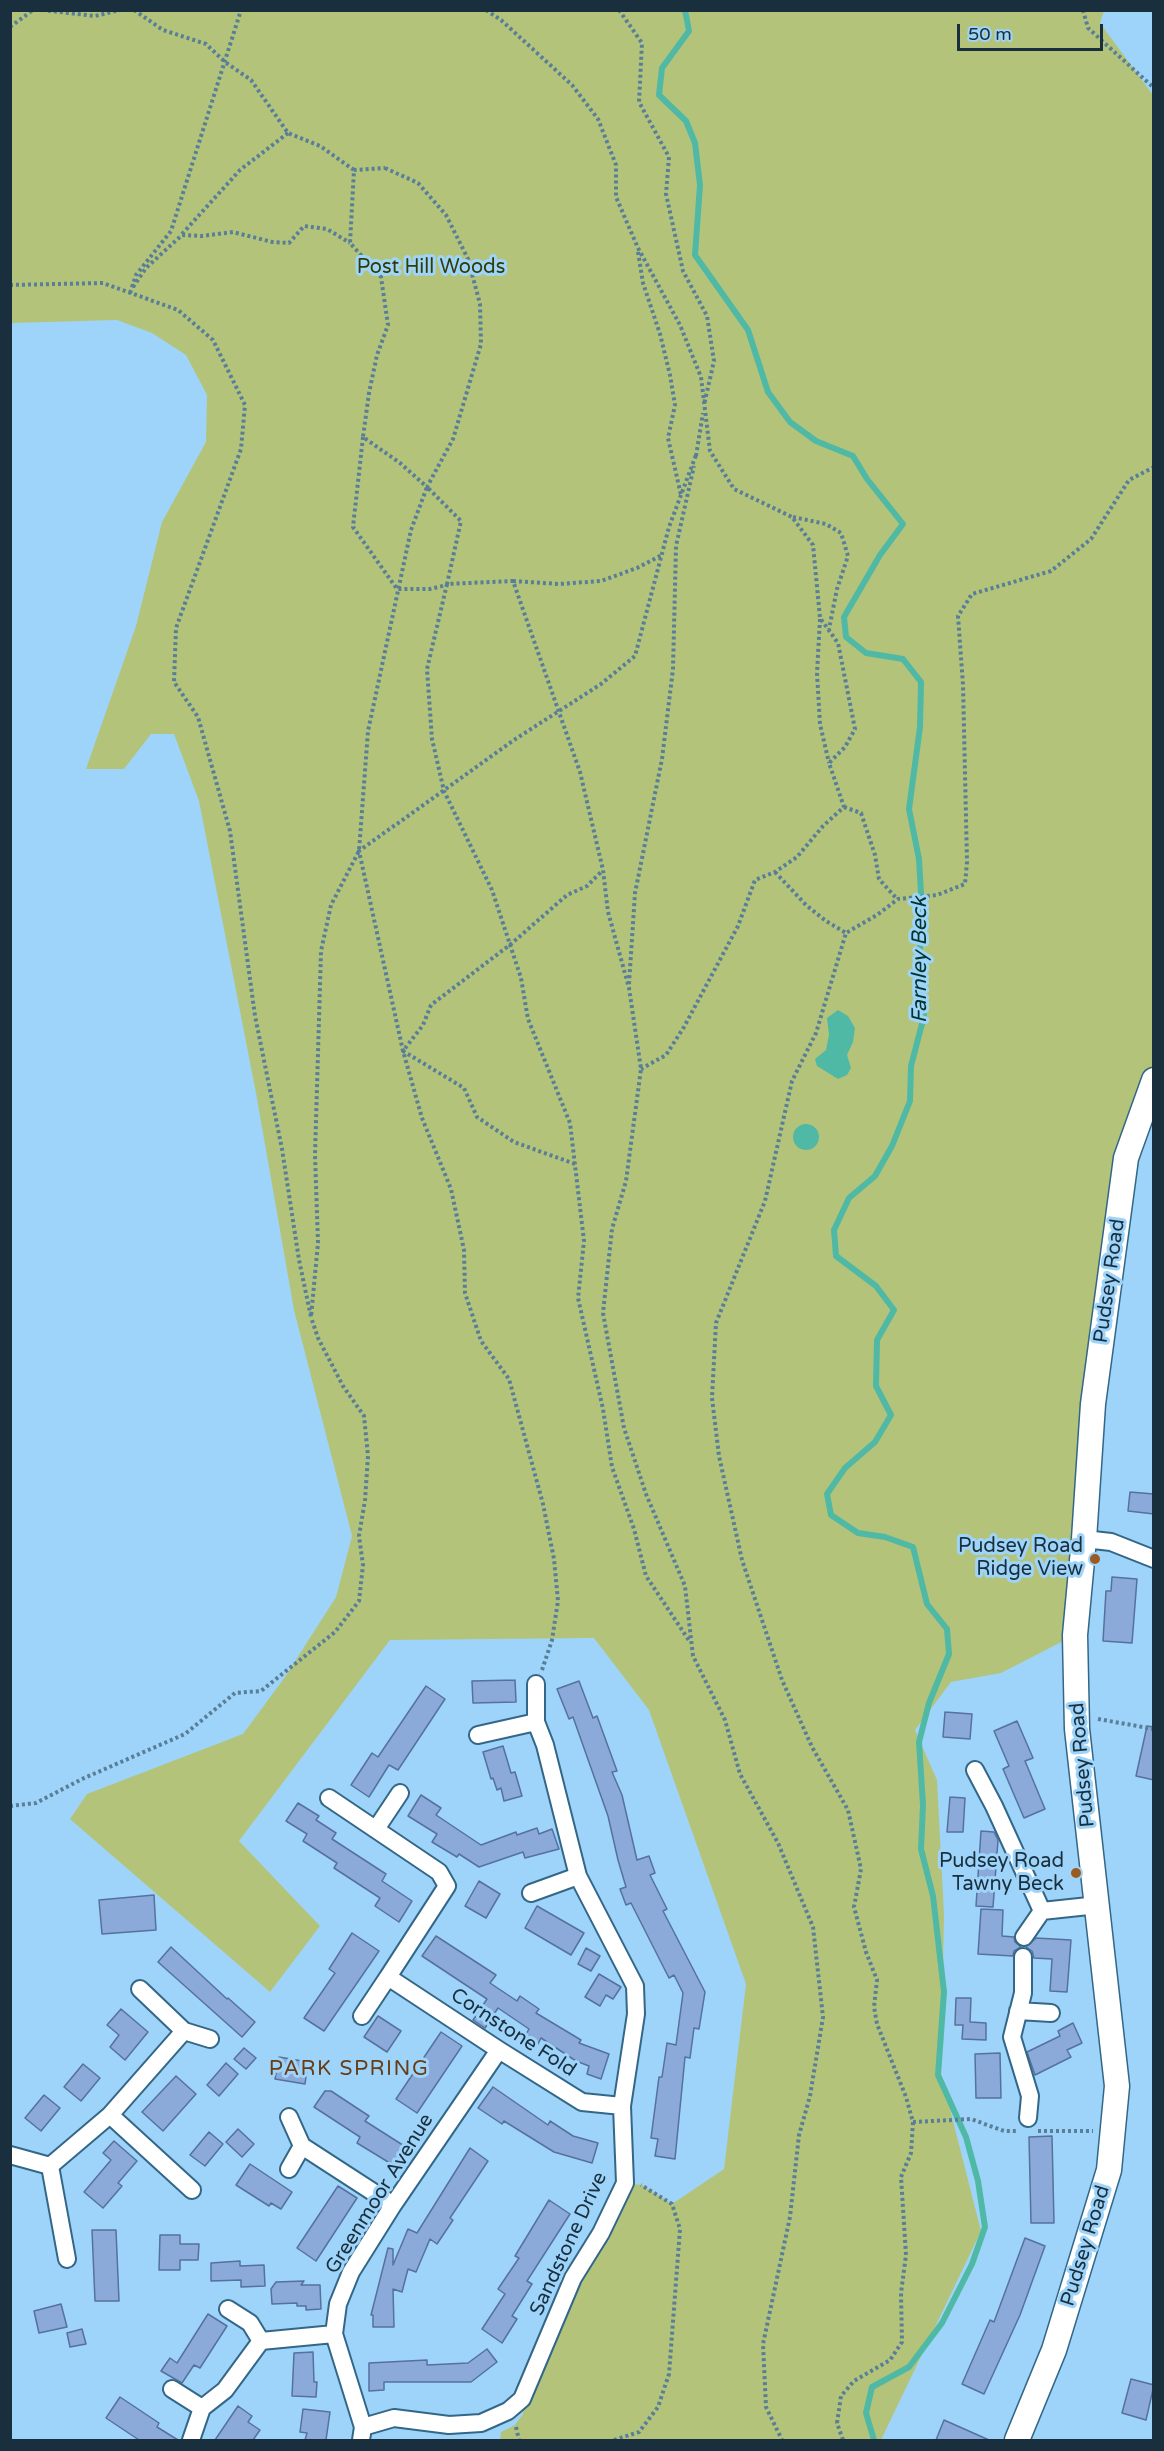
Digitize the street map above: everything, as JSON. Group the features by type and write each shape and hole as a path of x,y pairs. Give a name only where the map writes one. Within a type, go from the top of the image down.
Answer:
{"main road":[{"name":"Pudsey Road","path":"1017,2440 1054,2350 1109,2170 1117,2086 1077,1715 1075,1635 1093,1404 1126,1158 1154,1080"}],"street":[{"path":"1084,1539 1112,1542 1154,1559"},
{"name":"Sandstone Drive","path":"362,2434 394,2418 449,2425 481,2423 508,2411 522,2398 573,2278 601,2233 625,2183 622,2106 636,2014 635,1986 578,1876 545,1745 536,1722 536,1684"},
{"path":"477,1734 536,1722"},
{"path":"975,1770 1042,1911"},
{"path":"376,1829 400,1792"},
{"path":"329,1798 439,1872 447,1886 362,2016"},
{"path":"531,1893 578,1876"},
{"path":"1024,1937 1042,1911 1098,1905"},
{"path":"1023,1957 1023,1994 1012,2037 1030,2096 1028,2118"},
{"name":"Cornstone Fold","path":"388,1977 582,2102 622,2106"},
{"path":"140,1989 184,2031 210,2040"},
{"path":"1018,2011 1051,2013"},
{"path":"50,2166 110,2115 184,2031"},
{"name":"Greenmoor Avenue","path":"362,2434 334,2334 338,2304 351,2272 393,2205 499,2050"},
{"path":"110,2115 192,2190"},
{"path":"289,2117 302,2146 393,2205"},
{"path":"289,2169 302,2146"},
{"path":"10,2155 50,2166"},
{"path":"50,2166 67,2259"},
{"path":"228,2309 250,2323 261,2342"},
{"path":"191,2440 202,2408 225,2390 261,2342 334,2334"},
{"path":"172,2389 202,2408"}],"path":[{"path":"10,27 33,10"},
{"path":"42,10 95,16 120,10"},
{"path":"134,10 163,30 207,44 225,62 251,80 288,133 320,146 354,170 385,168 418,183 447,214 468,260 480,304 481,344 453,439 426,487 411,530 397,589 368,731 359,851 403,1051 422,1118 451,1189 464,1250 465,1293 481,1341 509,1379 543,1504 554,1559 558,1601 552,1640 536,1684"},
{"path":"130,292 136,275 171,231 241,10"},
{"path":"486,10 501,20 572,85 598,119 616,165 616,197 638,248 680,325 697,366 701,377 703,410 710,451 734,489 792,517 826,524 841,533 848,556 837,590 829,630"},
{"path":"619,10 642,43 639,102 669,157 666,194 683,271 707,316 714,361 676,546 673,669 662,759 635,892 629,988"},
{"path":"1083,10 1088,28 1154,88"},
{"path":"130,292 146,268 182,235 240,170 288,133"},
{"path":"350,243 354,170"},
{"path":"182,235 202,236 232,232 272,242 289,243 304,226 327,229 350,243 381,277 388,325 377,355 369,393 353,527 397,589"},
{"path":"638,248 643,284 660,334 670,375 675,405 668,438 681,495"},
{"path":"10,285 103,283 178,310 213,340 245,405 241,449 176,628 174,682 198,717 230,831 255,1016 282,1149 299,1260 311,1317 318,1338 343,1386 364,1416 368,1456 365,1500 359,1536 363,1565 359,1602 335,1632 261,1691 236,1693 185,1734 82,1779 36,1803 10,1806"},
{"path":"363,437 400,463 461,521 427,669 432,739 444,791 492,890 521,978 528,1019 570,1123 584,1241 578,1298 603,1409 612,1467 634,1529 646,1576 692,1645"},
{"path":"311,1317 318,1243 315,1155 321,951 331,905 359,851 559,710 601,684 635,656 662,555 696,455"},
{"path":"843,2440 837,2423 841,2396 854,2381 890,2360 902,2342 901,2293 906,2255 901,2177 910,2153 913,2122 906,2097 877,2024 874,2007 877,1980 866,1952 854,1907 861,1869 848,1810 812,1747 782,1680 742,1560 719,1456 712,1398 716,1323 765,1201 792,1081 816,1033 846,933 877,915 898,899 937,895 965,884 967,862 963,685 958,616 972,594 1051,571 1091,539 1129,480 1154,467"},
{"path":"792,517 813,545 820,618 817,673 820,724 829,763 844,807"},
{"path":"397,589 513,581 559,584 601,580 662,555"},
{"path":"513,581 580,772 603,870 608,912 629,988 641,1069 626,1181 612,1229 603,1313 624,1428 646,1494 685,1586 693,1656 725,1720 740,1774 778,1843 813,1927 823,2016 810,2096 799,2135 790,2217 764,2344 766,2407 782,2440"},
{"path":"820,618 838,644 855,729 845,747 829,763"},
{"path":"641,1069 666,1055 703,993 738,926 755,880 776,872 797,857 823,826 844,807"},
{"path":"844,807 861,813 875,855 879,879 898,899"},
{"path":"403,1051 423,1025 431,1005 511,944 567,895 586,886 603,870"},
{"path":"776,872 806,905 846,933"},
{"path":"403,1051 464,1088 477,1117 514,1142 575,1164"},
{"path":"1077,1715 1154,1729"},
{"path":"913,2122 970,2119"},
{"path":"614,2440 639,2432 658,2407 669,2374 680,2229 672,2204 642,2185 625,2183"},
{"path":"515,2425 519,2440"}],"green space":[{"name":"Post Hill Woods","path":"10,11 1104,11 1100,23 1153,95 1153,1080 1126,1158 1075,1635 1001,1673 951,1682 915,1730 937,1780 944,1914 941,2074 981,2231 881,2440 500,2440 501,2432 515,2425 523,2414 522,2399 625,2183 642,2185 672,2204 724,2169 746,1984 649,1710 594,1638 390,1640 239,1841 320,1926 270,1992 70,1819 87,1794 243,1734 285,1677 336,1597 352,1536 294,1310 256,1093 199,801 174,734 151,734 124,769 86,769 136,626 162,522 206,442 207,395 186,355 152,333 117,320 11,323"}],"shaded area":[{"path":"838,1010 848,1016 855,1028 853,1042 847,1055 851,1068 847,1075 838,1079 817,1066 815,1059 826,1050 829,1035 827,1018"},
{"path":"806,1124 815,1128 819,1137 815,1146 806,1150 797,1146 793,1137 797,1128"}],"building":[{"path":"1130,1492 1154,1494 1154,1514 1128,1511"},
{"path":"1112,1577 1137,1579 1132,1643 1103,1641 1106,1591 1111,1591"},
{"path":"515,1680 516,1702 473,1703 472,1681"},
{"path":"579,1681 593,1718 597,1716 617,1771 612,1772 622,1795 637,1860 649,1856 655,1873 650,1875 667,1909 663,1911 705,1992 699,2029 694,2028 690,2058 685,2057 675,2159 655,2156 658,2139 651,2138 659,2077 662,2077 667,2043 676,2045 683,1993 674,1975 669,1978 631,1903 626,1905 620,1889 626,1887 608,1816 573,1717 569,1719 557,1689"},
{"path":"426,1686 445,1699 398,1770 389,1765 369,1797 351,1785 372,1753 378,1757"},
{"path":"945,1712 972,1714 970,1739 943,1737"},
{"path":"1017,1721 1033,1758 1025,1761 1045,1809 1024,1818 1003,1769 1009,1766 994,1731"},
{"path":"1147,1726 1154,1727 1154,1780 1136,1776"},
{"path":"503,1746 511,1773 515,1772 522,1796 504,1801 501,1788 497,1790 493,1778 491,1779 483,1752"},
{"path":"421,1795 441,1808 436,1815 481,1845 516,1832 517,1835 537,1828 539,1834 552,1829 559,1849 525,1858 523,1852 479,1867 459,1854 457,1857 432,1842 437,1834 408,1816"},
{"path":"950,1797 965,1798 963,1832 947,1832"},
{"path":"298,1803 319,1816 316,1820 336,1833 332,1839 386,1874 382,1881 412,1901 399,1922 375,1906 380,1898 334,1868 337,1863 303,1841 307,1834 286,1821"},
{"path":"981,1831 994,1832 998,1840 993,1907 976,1906"},
{"path":"479,1881 500,1894 486,1918 465,1906"},
{"path":"154,1895 156,1930 102,1934 99,1900"},
{"path":"537,1906 584,1933 571,1955 525,1928"},
{"path":"981,1909 1003,1910 1002,1936 1014,1937 1015,1942 1021,1947 1014,1951 1013,1956 978,1954"},
{"path":"352,1933 379,1951 324,2031 304,2018 335,1973 329,1969"},
{"path":"436,1936 496,1975 490,1983 517,2001 520,1996 539,2009 536,2013 581,2040 579,2043 609,2054 601,2079 587,2074 589,2066 576,2061 541,2038 538,2044 525,2036 529,2029 498,2008 485,2028 473,2020 487,1999 422,1956"},
{"path":"1036,1938 1071,1940 1067,1992 1050,1991 1052,1959 1034,1958 1032,1951 1026,1947"},
{"path":"171,1947 255,2022 242,2037 158,1962"},
{"path":"586,1948 600,1956 591,1971 578,1964"},
{"path":"599,1974 621,1987 613,1999 606,1995 600,2006 585,1997"},
{"path":"956,1998 971,1998 970,2022 986,2023 986,2040 962,2039 963,2025 955,2025"},
{"path":"121,2009 148,2032 125,2060 110,2047 119,2035 107,2025"},
{"path":"378,2016 401,2031 387,2052 364,2037"},
{"path":"1073,2023 1082,2043 1067,2050 1071,2057 1035,2075 1027,2052 1060,2036 1058,2031"},
{"path":"441,2032 462,2046 417,2113 396,2099"},
{"path":"244,2048 256,2058 246,2069 234,2059"},
{"path":"1000,2053 1001,2098 976,2098 975,2054"},
{"path":"279,2057 308,2062 305,2084 275,2079"},
{"path":"226,2063 238,2074 219,2096 207,2085"},
{"path":"83,2064 100,2078 81,2101 64,2087"},
{"path":"176,2076 196,2094 163,2131 142,2112"},
{"path":"493,2087 548,2125 550,2121 573,2136 598,2143 592,2163 554,2152 504,2121 502,2124 478,2108"},
{"path":"325,2091 331,2091 369,2116 365,2121 409,2149 398,2168 357,2143 360,2137 314,2107"},
{"path":"44,2095 60,2108 41,2131 25,2118"},
{"path":"238,2129 254,2144 242,2157 226,2142"},
{"path":"209,2132 223,2144 205,2166 190,2155"},
{"path":"1052,2136 1054,2223 1031,2223 1029,2137"},
{"path":"114,2141 137,2161 118,2183 122,2186 103,2208 84,2192 111,2160 103,2153"},
{"path":"470,2148 488,2161 450,2218 453,2220 437,2244 430,2239 416,2272 408,2269 402,2292 393,2289 394,2327 373,2327 373,2315 371,2315 388,2248 393,2249 393,2265 408,2229 417,2233"},
{"path":"250,2164 292,2192 281,2209 271,2203 269,2206 236,2185"},
{"path":"338,2186 357,2198 316,2261 297,2248"},
{"path":"549,2200 570,2214 527,2281 532,2284 512,2316 517,2319 502,2343 482,2329 505,2294 498,2289 519,2258 515,2256"},
{"path":"92,2230 116,2230 119,2301 95,2301"},
{"path":"160,2235 180,2235 180,2244 199,2244 198,2260 180,2260 180,2270 159,2270"},
{"path":"1025,2238 1045,2246 1020,2315 984,2394 962,2384 990,2320 994,2322"},
{"path":"240,2261 240,2266 264,2265 265,2286 241,2287 241,2280 211,2281 211,2263"},
{"path":"304,2281 301,2285 320,2285 321,2309 306,2310 306,2306 297,2306 297,2303 272,2304 271,2289 276,2282"},
{"path":"61,2304 67,2327 39,2333 34,2311"},
{"path":"208,2314 227,2326 200,2368 194,2365 182,2383 161,2371 170,2358 177,2363"},
{"path":"82,2329 86,2344 70,2347 67,2333"},
{"path":"487,2349 497,2362 471,2382 384,2382 384,2390 369,2391 369,2363 427,2360 427,2365 468,2363"},
{"path":"313,2352 314,2382 317,2382 316,2397 292,2396 294,2353"},
{"path":"1131,2379 1154,2385 1146,2420 1122,2413"},
{"path":"120,2397 159,2423 157,2427 178,2440 139,2440 106,2418"},
{"path":"238,2406 252,2416 248,2422 260,2430 253,2440 215,2440"},
{"path":"303,2409 330,2412 326,2440 305,2440 307,2433 300,2432"},
{"path":"944,2420 989,2440 936,2440"}],"waterway":[{"name":"Farnley Beck","path":"685,10 689,31 662,68 659,95 686,121 695,143 700,185 695,255 748,330 768,392 790,422 816,441 853,456 867,479 903,524 880,555 844,617 846,637 866,653 903,659 921,682 920,727 909,809 919,859 923,927 917,968 924,1016 911,1066 910,1101 892,1146 875,1176 849,1198 834,1230 836,1256 876,1286 894,1310 877,1340 876,1386 891,1415 875,1442 845,1468 827,1494 831,1515 858,1533 885,1537 913,1547 927,1604 947,1629 949,1654 929,1703 919,1742 923,1805 921,1849 933,1896 944,1992 938,2075 966,2137 978,2181 985,2227 972,2264 942,2323 909,2367 872,2387 866,2413 874,2440"}],"place":[{"name":"Pudsey Road Ridge View","path":"1095,1559"},
{"name":"Pudsey Road Tawny Beck","path":"1076,1873"}],"district":[{"name":"PARK SPRING","path":"349,2069"}]}
